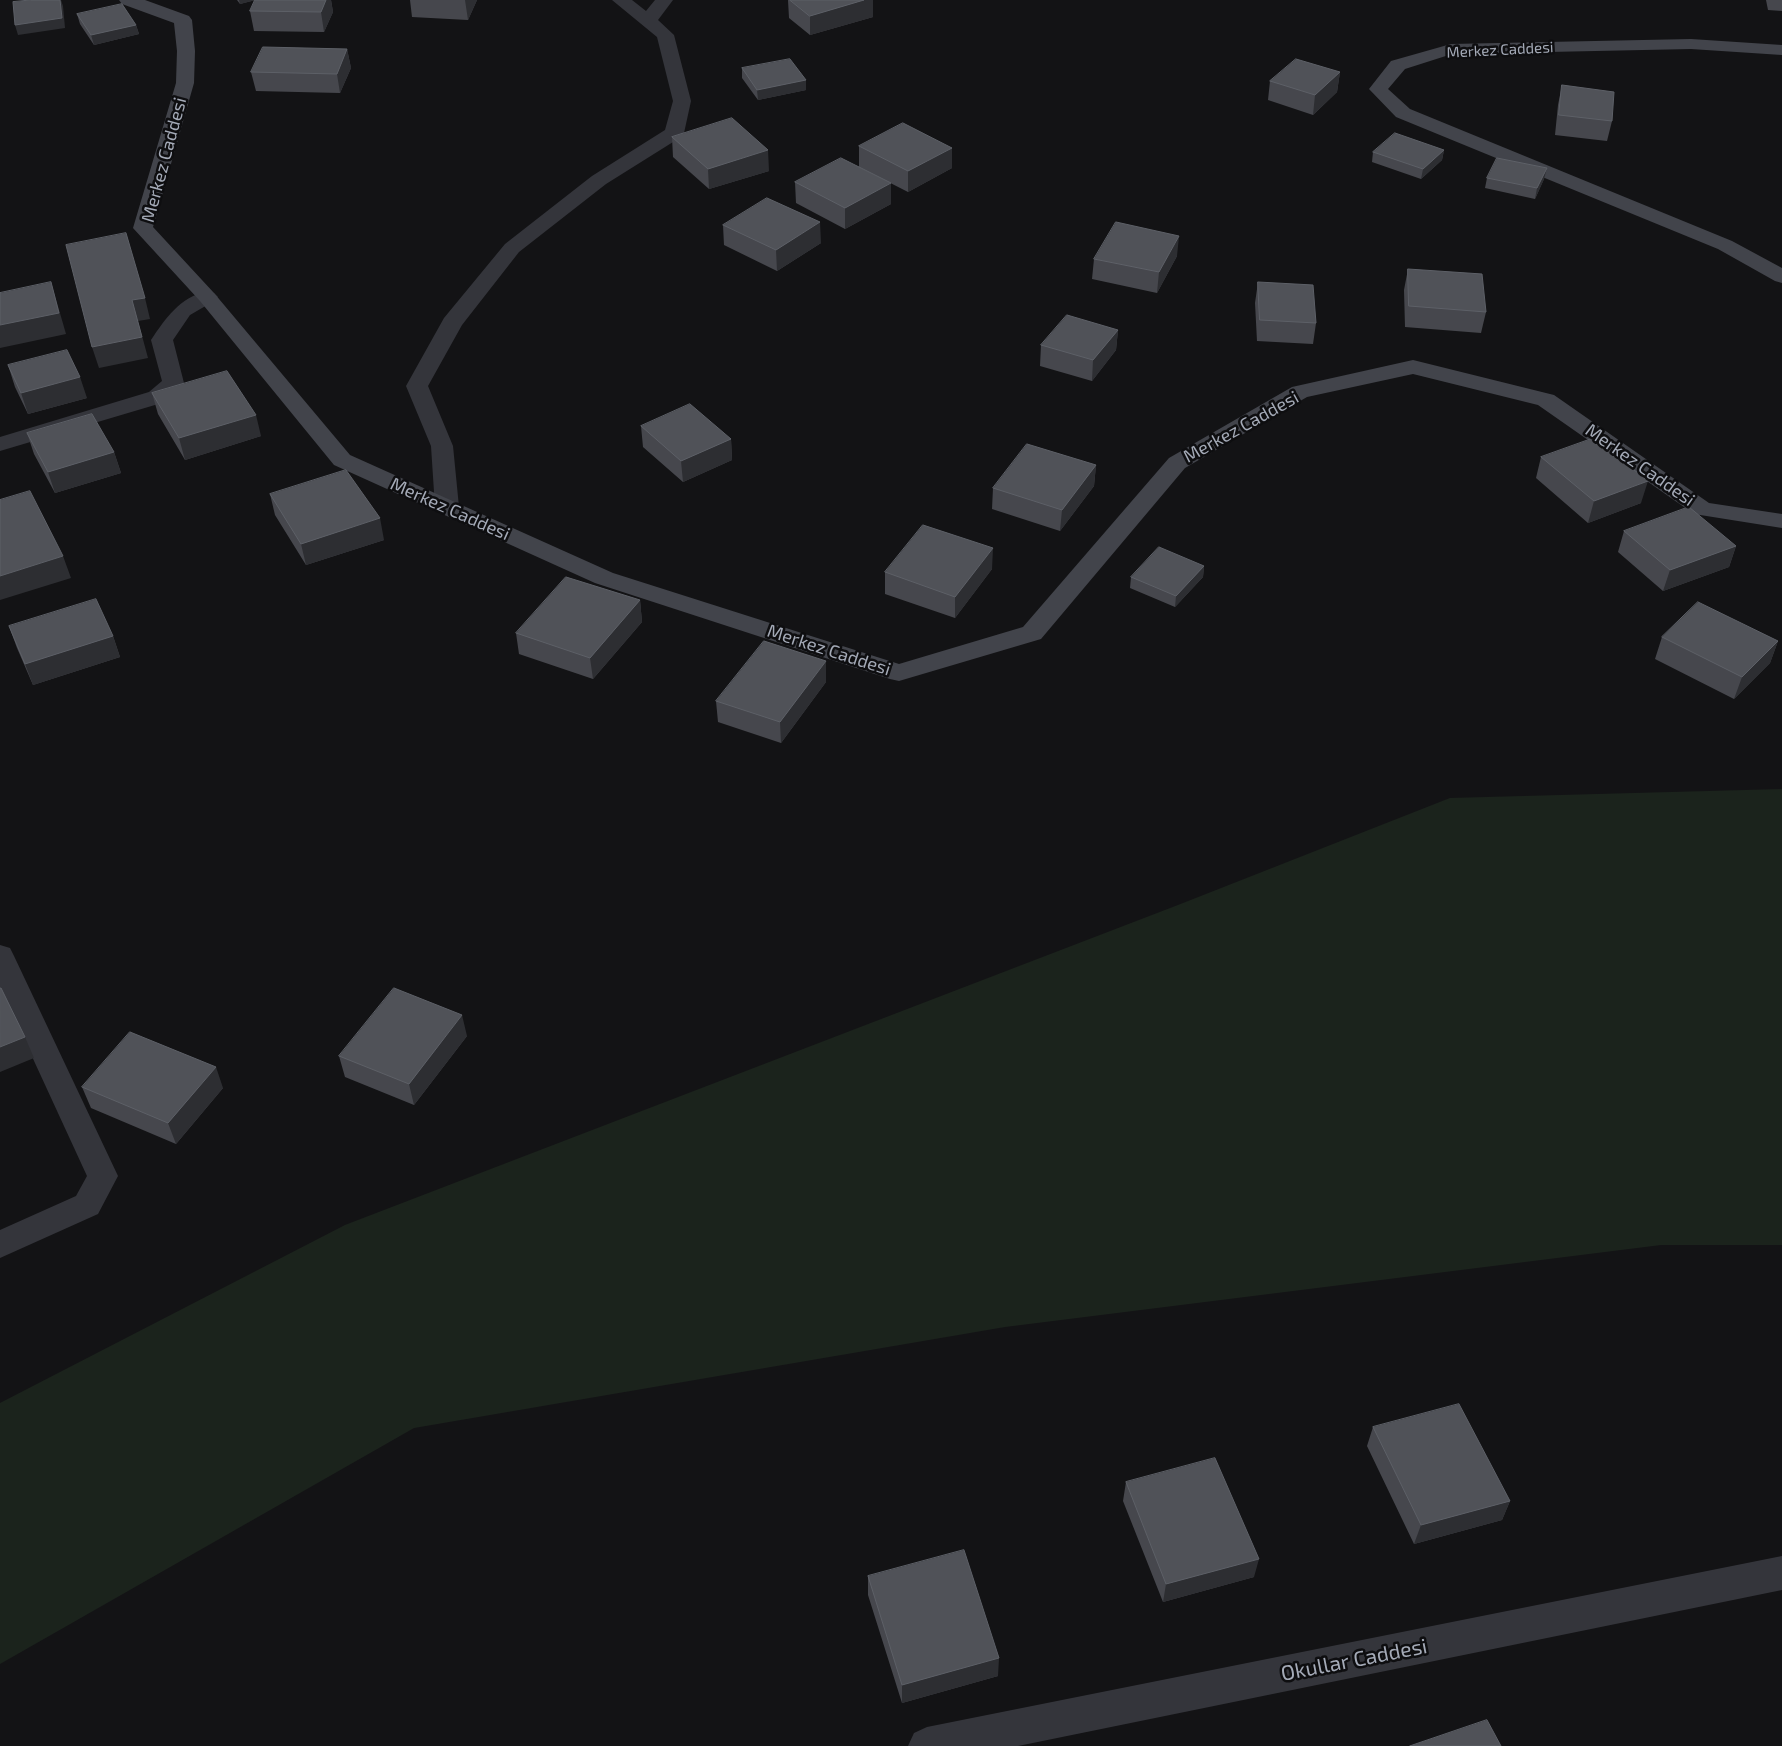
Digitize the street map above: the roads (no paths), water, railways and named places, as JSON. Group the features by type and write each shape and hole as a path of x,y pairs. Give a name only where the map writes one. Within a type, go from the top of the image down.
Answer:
{"street":[{"name":"Merkez Caddesi","path":"128,0 183,20 186,51 185,83 143,228 207,296 342,460 604,578 899,673 1032,633 1177,463 1300,392 1413,366 1546,400 1702,509 1782,520"},
{"path":"447,507 442,446 417,386 452,323 512,248 599,180 674,133 682,101 665,35 621,0"},
{"path":"648,21 664,0"},
{"name":"Merkez Caddesi","path":"1782,50 1691,44 1450,49 1398,66 1378,89 1403,113 1726,245 1782,277"},
{"path":"0,444 157,397 173,383 162,340 183,311 207,296"},
{"path":"0,956 103,1176 86,1205 0,1245"},
{"name":"Okullar Caddesi","path":"927,1746 1782,1573"}]}
